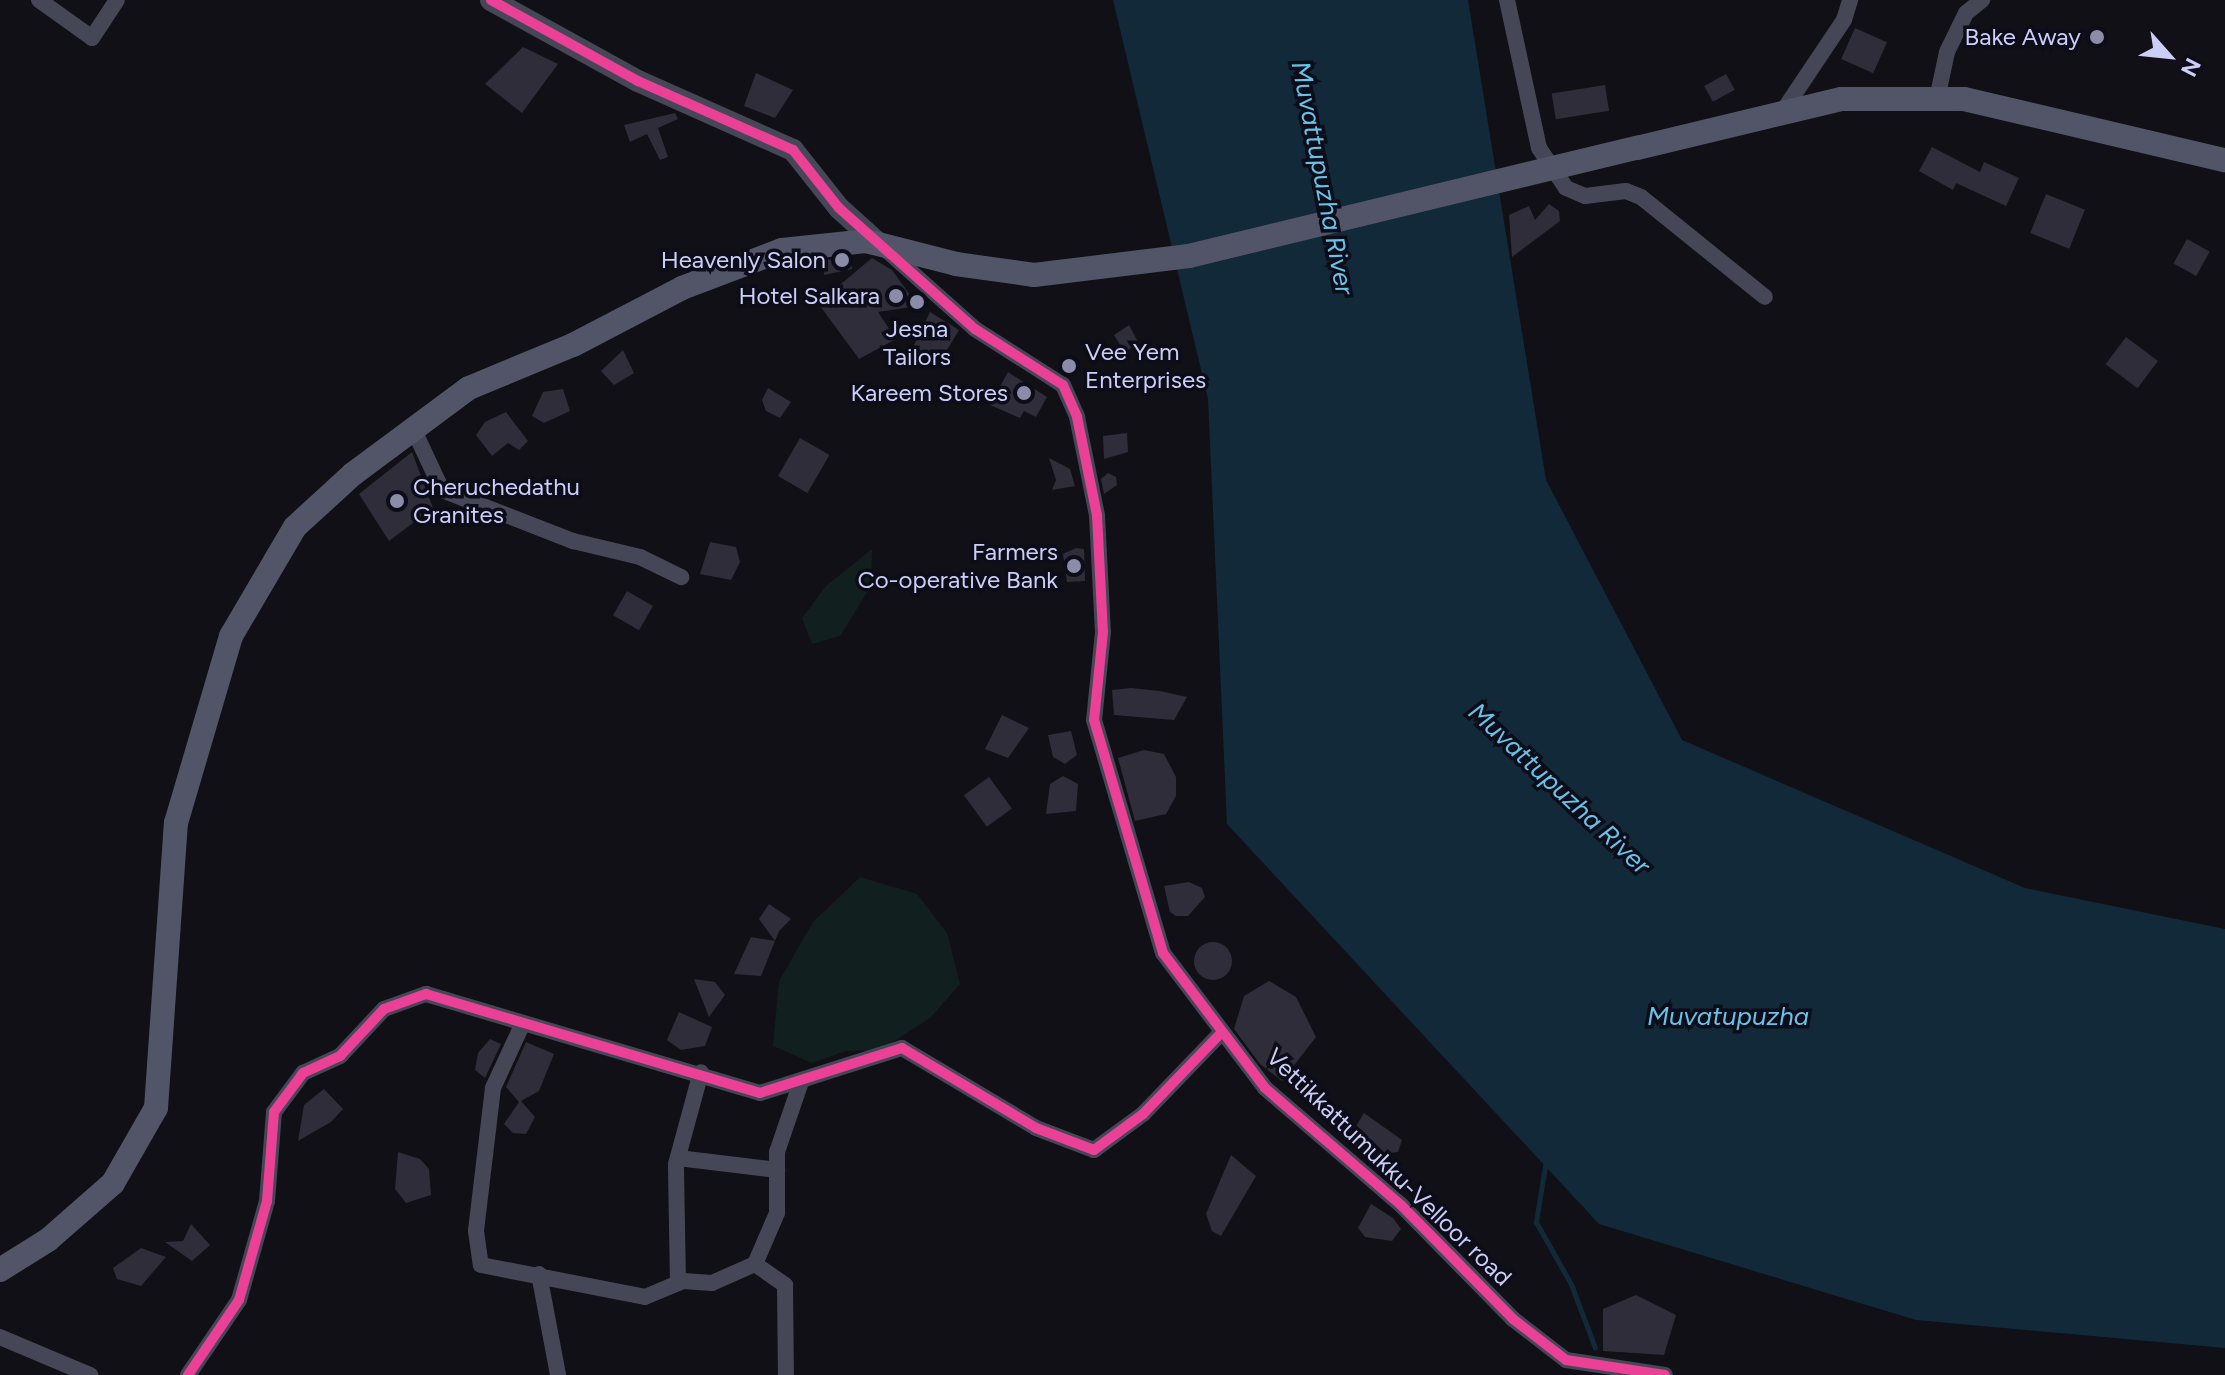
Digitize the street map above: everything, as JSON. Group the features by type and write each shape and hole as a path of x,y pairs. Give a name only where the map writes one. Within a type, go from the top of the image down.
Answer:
{"main road":[{"path":"0,1270 48,1240 113,1183 156,1108 176,823 231,636 295,527 412,426 469,388 573,345 682,288 782,250 866,241 956,264 1034,275 1189,256 1841,99 1964,99 2225,160"}],"street":[{"path":"39,0 92,38 117,0"},
{"path":"491,0 638,81 793,150 839,208 879,244"},
{"path":"1507,0 1539,148 1566,188 1585,196 1626,191 1641,197 1765,297"},
{"path":"1780,115 1844,20 1850,0"},
{"path":"1937,99 1947,52 1966,13 1982,0"},
{"name":"Vettikkattumukku-Velloor road","path":"879,244 975,329 1054,378 1068,396 1097,515 1103,632 1094,720 1163,953 1265,1088 1401,1205 1513,1319 1566,1360 1665,1375"},
{"path":"412,426 442,490 573,541 640,557 681,577"},
{"path":"188,1375 239,1300 267,1201 274,1112 303,1073 340,1056 384,1009 426,994 701,1072 760,1093 801,1082 853,1060 902,1048 1036,1128 1094,1150 1143,1114 1222,1032"},
{"path":"523,1023 493,1088 476,1231 481,1265 645,1297 678,1283 712,1283 755,1264 777,1213 777,1152 801,1082"},
{"path":"678,1283 678,1158 701,1072"},
{"path":"678,1158 777,1170"},
{"path":"755,1264 785,1285 786,1375"},
{"path":"539,1274 558,1375"},
{"path":"0,1337 90,1375"}],"shaded area":[{"path":"872,549 871,586 840,636 812,644 802,618 826,586"},
{"path":"860,877 917,894 947,933 960,984 930,1018 880,1050 846,1051 812,1063 773,1046 779,981 813,922"}],"water":[{"name":"Muvatupuzha","path":"1113,0 1468,0 1546,480 1682,740 2025,888 2225,929 2225,1348 1916,1320 1599,1224 1227,824 1208,399"}],"building":[{"path":"1855,28 1887,42 1873,73 1841,59"},
{"path":"523,47 558,64 522,113 485,84"},
{"path":"756,73 793,90 775,118 744,106"},
{"path":"1726,74 1735,90 1713,102 1704,86"},
{"path":"1605,85 1609,111 1556,119 1552,93"},
{"path":"675,113 678,119 658,128 668,157 660,160 647,134 630,142 624,125"},
{"path":"1932,147 1980,172 1984,162 2019,178 2006,206 1956,183 1953,190 1919,171"},
{"path":"2046,194 2085,210 2069,249 2030,233"},
{"path":"1549,204 1559,211 1560,221 1512,257 1509,215 1529,206 1535,220"},
{"path":"2187,239 2210,252 2196,276 2173,263"},
{"path":"851,258 852,269 824,275 825,260"},
{"path":"872,258 892,270 918,306 878,312 896,339 859,359 818,303"},
{"path":"930,312 959,330 941,360 913,347"},
{"path":"1129,325 1138,342 1125,353 1114,335"},
{"path":"2126,337 2158,361 2137,388 2106,364"},
{"path":"623,350 634,373 614,385 601,371"},
{"path":"1008,372 1047,397 1036,417 1024,411 1020,418 990,405"},
{"path":"768,388 791,402 780,418 766,411 762,400"},
{"path":"563,389 570,411 544,423 532,416 543,392"},
{"path":"506,412 528,441 519,450 508,443 492,456 476,435 485,422"},
{"path":"1127,433 1128,452 1104,459 1103,436"},
{"path":"800,438 829,455 807,493 778,476"},
{"name":"Cheruchedathu Granites","path":"412,452 433,508 389,541 359,494"},
{"path":"1049,458 1070,469 1075,486 1052,490 1056,480"},
{"path":"1108,473 1116,477 1117,485 1104,494 1101,479"},
{"path":"710,542 736,547 740,562 731,580 700,574"},
{"name":"Farmers Co-operative Bank","path":"1076,548 1084,549 1085,581 1067,582 1063,554"},
{"path":"627,591 653,606 639,630 613,615"},
{"path":"1131,688 1187,697 1174,720 1114,715 1112,690"},
{"path":"1002,715 1029,728 1008,758 985,749"},
{"path":"1071,731 1077,755 1065,764 1053,757 1048,735"},
{"path":"1144,750 1164,754 1176,777 1176,796 1166,814 1135,821 1118,758"},
{"path":"1063,776 1078,784 1076,811 1046,814 1050,784"},
{"path":"989,777 1012,809 987,827 964,795"},
{"path":"1189,882 1202,888 1205,897 1188,916 1176,916 1170,912 1164,886"},
{"path":"769,904 791,919 779,931 775,941 759,919"},
{"path":"751,937 775,941 761,976 734,974"},
{"path":"1213,942 1226,948 1232,961 1226,974 1213,980 1200,974 1194,961 1200,948"},
{"path":"694,979 715,982 725,995 709,1017"},
{"path":"1269,981 1296,997 1316,1037 1282,1081 1260,1064 1234,1029 1244,996"},
{"path":"679,1012 712,1027 705,1046 681,1050 667,1040"},
{"path":"490,1039 501,1044 485,1078 475,1070 478,1053"},
{"path":"526,1042 554,1054 539,1091 521,1101 535,1117 526,1134 513,1133 504,1124 519,1102 506,1087"},
{"path":"324,1089 343,1109 331,1122 298,1141 304,1105"},
{"path":"1364,1113 1402,1140 1398,1152 1376,1155 1357,1139 1353,1131"},
{"path":"398,1152 420,1159 429,1169 431,1195 406,1203 395,1189"},
{"path":"1231,1155 1256,1176 1221,1236 1212,1231 1206,1214"},
{"path":"1371,1204 1393,1218 1401,1229 1392,1241 1365,1237 1358,1228"},
{"path":"191,1224 210,1245 192,1261 165,1242 183,1241"},
{"path":"141,1248 166,1257 141,1286 117,1279 113,1268"},
{"path":"1636,1295 1676,1315 1664,1355 1603,1351 1603,1309"}],"waterway":[{"path":"1546,1160 1536,1222 1571,1284 1595,1348"}],"cycle path":[{"path":"491,0 638,81 793,150 839,208 975,329 1063,385 1077,417 1097,515 1103,632 1094,720 1163,953 1265,1088 1401,1205 1513,1319 1566,1360 1665,1375"},
{"path":"188,1375 239,1300 267,1201 274,1112 303,1073 340,1056 384,1009 426,994 760,1093 902,1048 1036,1128 1094,1150 1143,1114 1222,1032"}],"place":[{"name":"Bake Away","path":"2097,37"},
{"name":"Heavenly Salon","path":"842,260"},
{"name":"Hotel Salkara","path":"896,296"},
{"name":"Jesna Tailors","path":"917,302"},
{"name":"Vee Yem Enterprises","path":"1069,366"},
{"name":"Kareem Stores","path":"1024,393"},
{"name":"Cheruchedathu Granites","path":"397,501"},
{"name":"Farmers Co-operative Bank","path":"1074,566"}],"water label":[{"name":"Muvattupuzha River","path":"1322,178"},
{"name":"Muvattupuzha River","path":"1559,789"}]}
